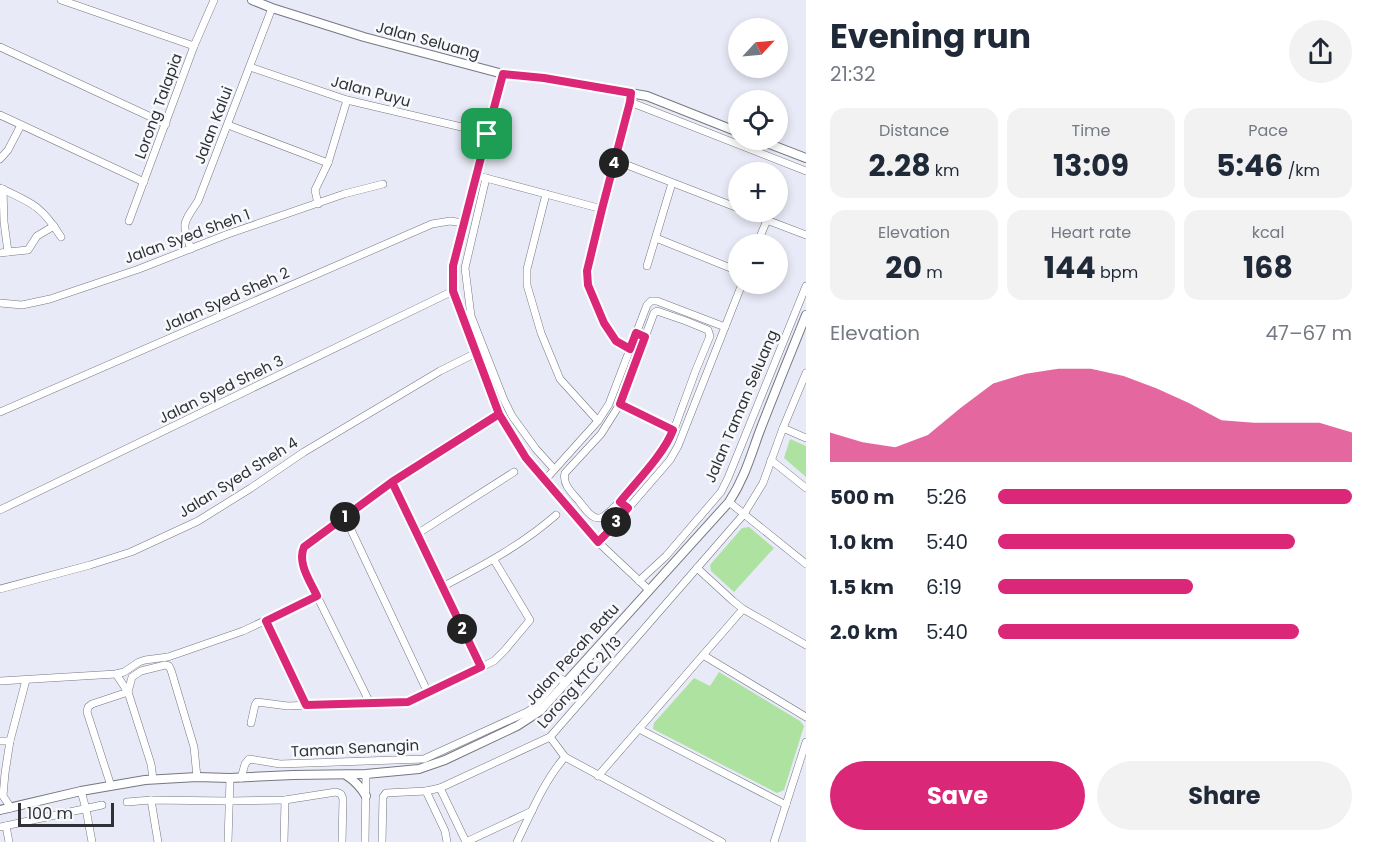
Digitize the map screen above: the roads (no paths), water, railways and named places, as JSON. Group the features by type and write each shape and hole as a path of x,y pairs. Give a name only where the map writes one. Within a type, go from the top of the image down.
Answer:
{"street":[{"path":"61,0 194,46"},
{"name":"Lorong Talapia","path":"129,221 194,46 214,0"},
{"name":"Jalan Seluang","path":"252,0 407,49 503,74 544,78 631,97 647,96 728,128"},
{"name":"Jalan Kalui","path":"191,249 184,231 185,220 198,201 272,8"},
{"path":"0,47 166,124"},
{"name":"Jalan Puyu","path":"250,67 347,100 487,134"},
{"path":"503,74 453,266 453,291 499,414 526,458 598,542 649,590"},
{"path":"630,349 616,341 604,323 588,285 587,271 631,97 806,171"},
{"path":"318,204 315,190 328,163 347,100"},
{"path":"0,115 144,182"},
{"path":"0,159 8,150 21,125"},
{"path":"228,125 328,163"},
{"path":"785,150 806,158"},
{"path":"614,160 728,204"},
{"path":"476,176 602,209"},
{"path":"486,178 465,268 471,316 512,416 554,469"},
{"path":"647,266 672,183"},
{"name":"Jalan Syed Sheh 1","path":"0,303 22,305 50,299 139,269 228,234 344,194 383,184"},
{"path":"54,226 37,236 28,250 4,253 1,188 20,196 40,209 54,226 61,237"},
{"path":"546,194 527,269 527,285 541,333 560,379 598,421"},
{"name":"Jalan Syed Sheh 2","path":"0,412 432,224 450,221 464,222"},
{"path":"774,222 806,235"},
{"path":"656,238 728,267"},
{"name":"Jalan Taman Seluang","path":"639,581 666,556 721,492 806,286"},
{"name":"Jalan Syed Sheh 3","path":"0,510 453,291"},
{"path":"598,542 670,460 678,446 738,294"},
{"path":"545,480 598,421 609,404 647,305 651,301 657,301 725,327"},
{"path":"657,311 708,330 710,336 671,436 620,502 606,516 593,517 566,483 565,473 601,434 620,404 645,337 654,313 657,311"},
{"name":"Jalan Pecah Batu","path":"0,810 81,791 153,779 346,775 419,769 445,760 527,721 540,711 729,502 746,472 806,315"},
{"path":"636,333 645,337"},
{"name":"Jalan Syed Sheh 4","path":"0,589 131,552 198,521 304,452 440,371 476,353"},
{"path":"701,358 711,362"},
{"name":"Lorong KTC 2/13","path":"382,842 382,797 386,793 440,788 550,737 744,514 763,483 806,374"},
{"path":"620,404 673,430"},
{"path":"370,703 301,561 304,547 392,482 499,414"},
{"path":"783,428 806,438"},
{"path":"571,451 580,457"},
{"path":"771,460 806,488"},
{"path":"417,534 514,472"},
{"path":"392,482 481,667"},
{"path":"620,502 628,508"},
{"path":"729,502 806,564"},
{"path":"442,587 494,560 556,515"},
{"path":"345,517 428,693"},
{"path":"251,723 257,702 288,706 408,702 494,661 530,620 494,560"},
{"path":"697,568 743,609 806,645"},
{"path":"0,681 124,672 139,662 168,657 243,631 317,596"},
{"path":"598,776 743,609"},
{"path":"266,621 306,705"},
{"path":"703,655 806,717"},
{"path":"128,692 132,677 141,671 169,666 194,747 198,777"},
{"path":"116,674 128,692 151,765 153,779"},
{"name":"Taman Senangin","path":"241,778 249,759 280,764 424,759 527,712 559,678 566,681"},
{"path":"11,807 1,797 10,741 26,680"},
{"path":"111,786 87,712 88,707 92,704 128,692"},
{"path":"639,729 786,805"},
{"path":"550,737 565,757 717,841"},
{"path":"0,741 10,741"},
{"path":"774,842 806,742"},
{"path":"517,842 557,766 565,757"},
{"path":"365,842 366,774"},
{"path":"346,775 355,780 366,796"},
{"path":"228,842 230,778"},
{"path":"440,788 466,842 532,811"},
{"path":"81,791 92,842"},
{"path":"426,791 445,831 447,842"},
{"path":"127,802 285,800 336,792 341,794 343,799 342,842"},
{"path":"284,842 285,800"},
{"path":"151,801 158,842"},
{"path":"9,842 3,826 102,805"}]}
